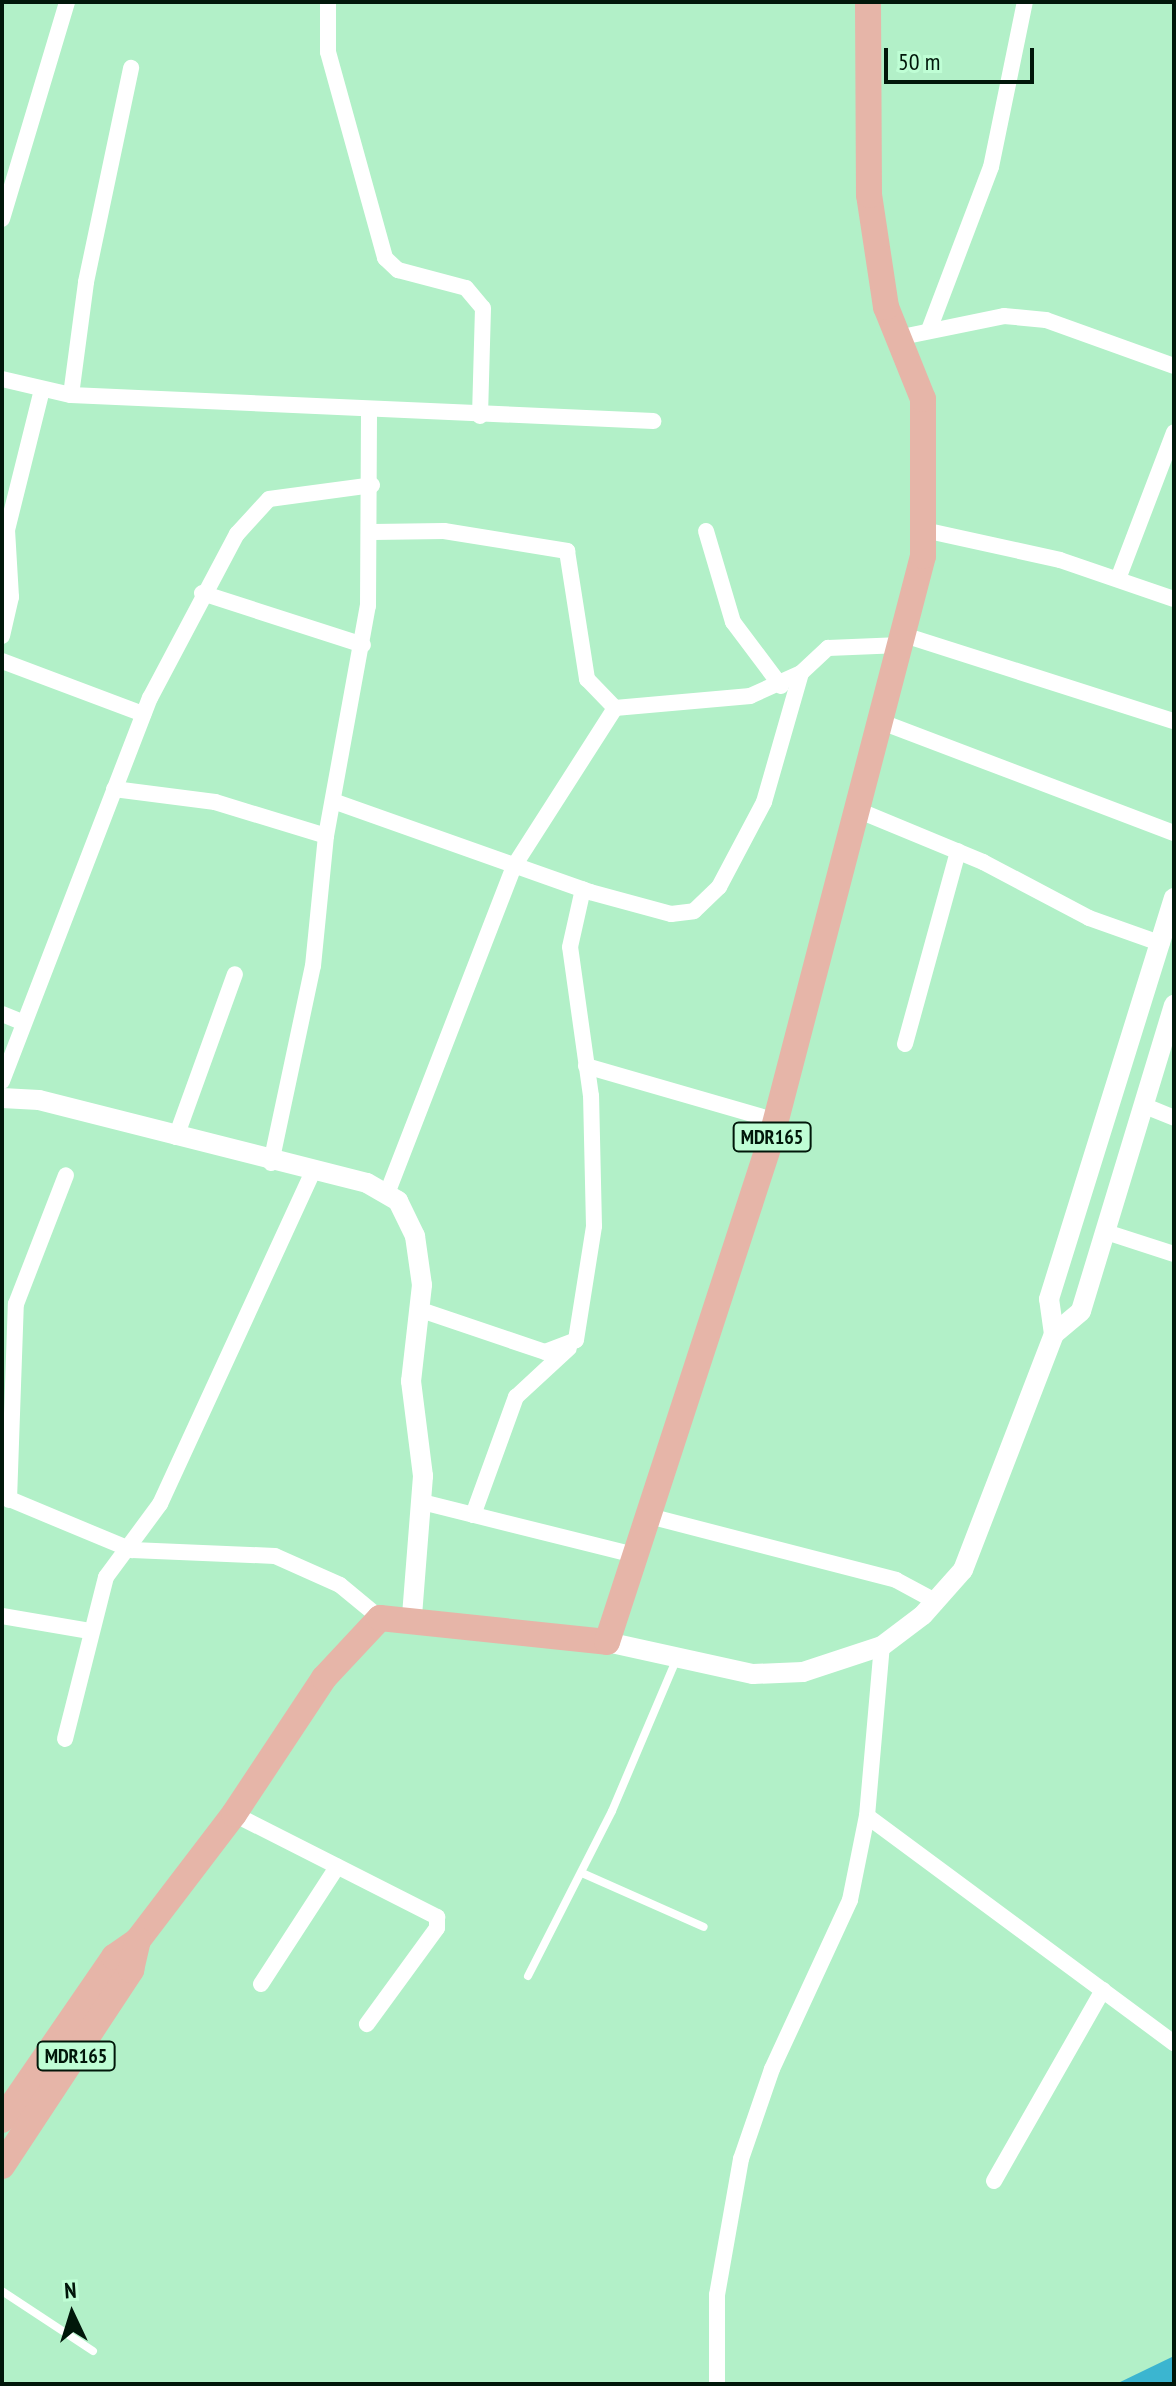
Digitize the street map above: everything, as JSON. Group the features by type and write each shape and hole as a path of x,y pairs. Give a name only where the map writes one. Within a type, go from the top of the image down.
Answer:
{"main road":[{"name":"MDR165","path":"607,1642 776,1121 855,809 903,640 924,530 923,399 911,356 897,338 869,195 868,2"},
{"path":"380,1618 412,1617 607,1642"},
{"name":"MDR165","path":"2,2120 114,1957 138,1940 234,1814 324,1678 380,1618"},
{"name":"MDR165","path":"2,2166 131,1970 138,1940"}],"street":[{"path":"2,219 67,2"},
{"path":"328,2 328,52 385,258 398,270 466,288 483,308 480,416"},
{"path":"929,330 991,167 1025,2"},
{"path":"71,395 86,282 131,68"},
{"path":"897,338 1004,316 1046,320 1174,366"},
{"path":"2,379 71,395 369,413 653,421"},
{"path":"2,636 11,597 7,530 42,390"},
{"path":"271,1163 313,966 326,836 363,645 373,532 369,413"},
{"path":"1118,579 1174,432"},
{"path":"2,1081 22,1022 143,714 202,593 252,513 269,499 372,485"},
{"path":"924,530 1118,579 1174,599"},
{"path":"373,532 444,531 567,551 587,679 615,708 712,704 781,686 801,673 828,648 903,640 1174,721"},
{"path":"706,531 733,622 781,686"},
{"path":"202,593 363,645"},
{"path":"2,661 143,714"},
{"path":"333,801 514,866 671,914 704,905 764,802 801,673"},
{"path":"388,1191 514,866 615,708"},
{"path":"879,721 1174,833"},
{"path":"114,789 215,802 326,836"},
{"path":"855,809 958,851 1089,918 1162,944"},
{"path":"905,1044 958,851"},
{"path":"473,1515 516,1397 570,1346 593,1247 586,1066 570,947 583,889"},
{"path":"1054,1334 1049,1299 1174,898"},
{"path":"176,1137 235,974"},
{"path":"2,1014 22,1022"},
{"path":"607,1642 753,1674 803,1672 882,1646 935,1601 963,1570 1054,1334 1081,1311 1173,1016"},
{"path":"586,1066 776,1121"},
{"path":"2,1098 39,1100 271,1163 388,1191 415,1236 421,1310 411,1381 422,1502 412,1617"},
{"path":"1145,1106 1174,1118"},
{"path":"65,1739 106,1577 132,1550 313,1171"},
{"path":"66,1175 16,1304 6,1498 132,1550 275,1556 340,1585 380,1618"},
{"path":"1106,1232 1174,1254"},
{"path":"421,1310 545,1352 570,1346"},
{"path":"422,1502 635,1555"},
{"path":"649,1516 879,1575 935,1601"},
{"path":"2,1616 90,1631"},
{"path":"717,2384 718,2281 741,2159 772,2069 850,1900 867,1816 882,1646"},
{"path":"234,1814 437,1917 437,1928 367,2024"},
{"path":"867,1816 1174,2043"},
{"path":"261,1984 337,1867"},
{"path":"994,2181 1103,1990"}],"lane":[{"path":"528,1976 582,1873 677,1657"},
{"path":"582,1873 704,1927"},
{"path":"2,2291 93,2351"}],"water":[{"path":"1174,2356 1174,2384 1116,2384"}]}
